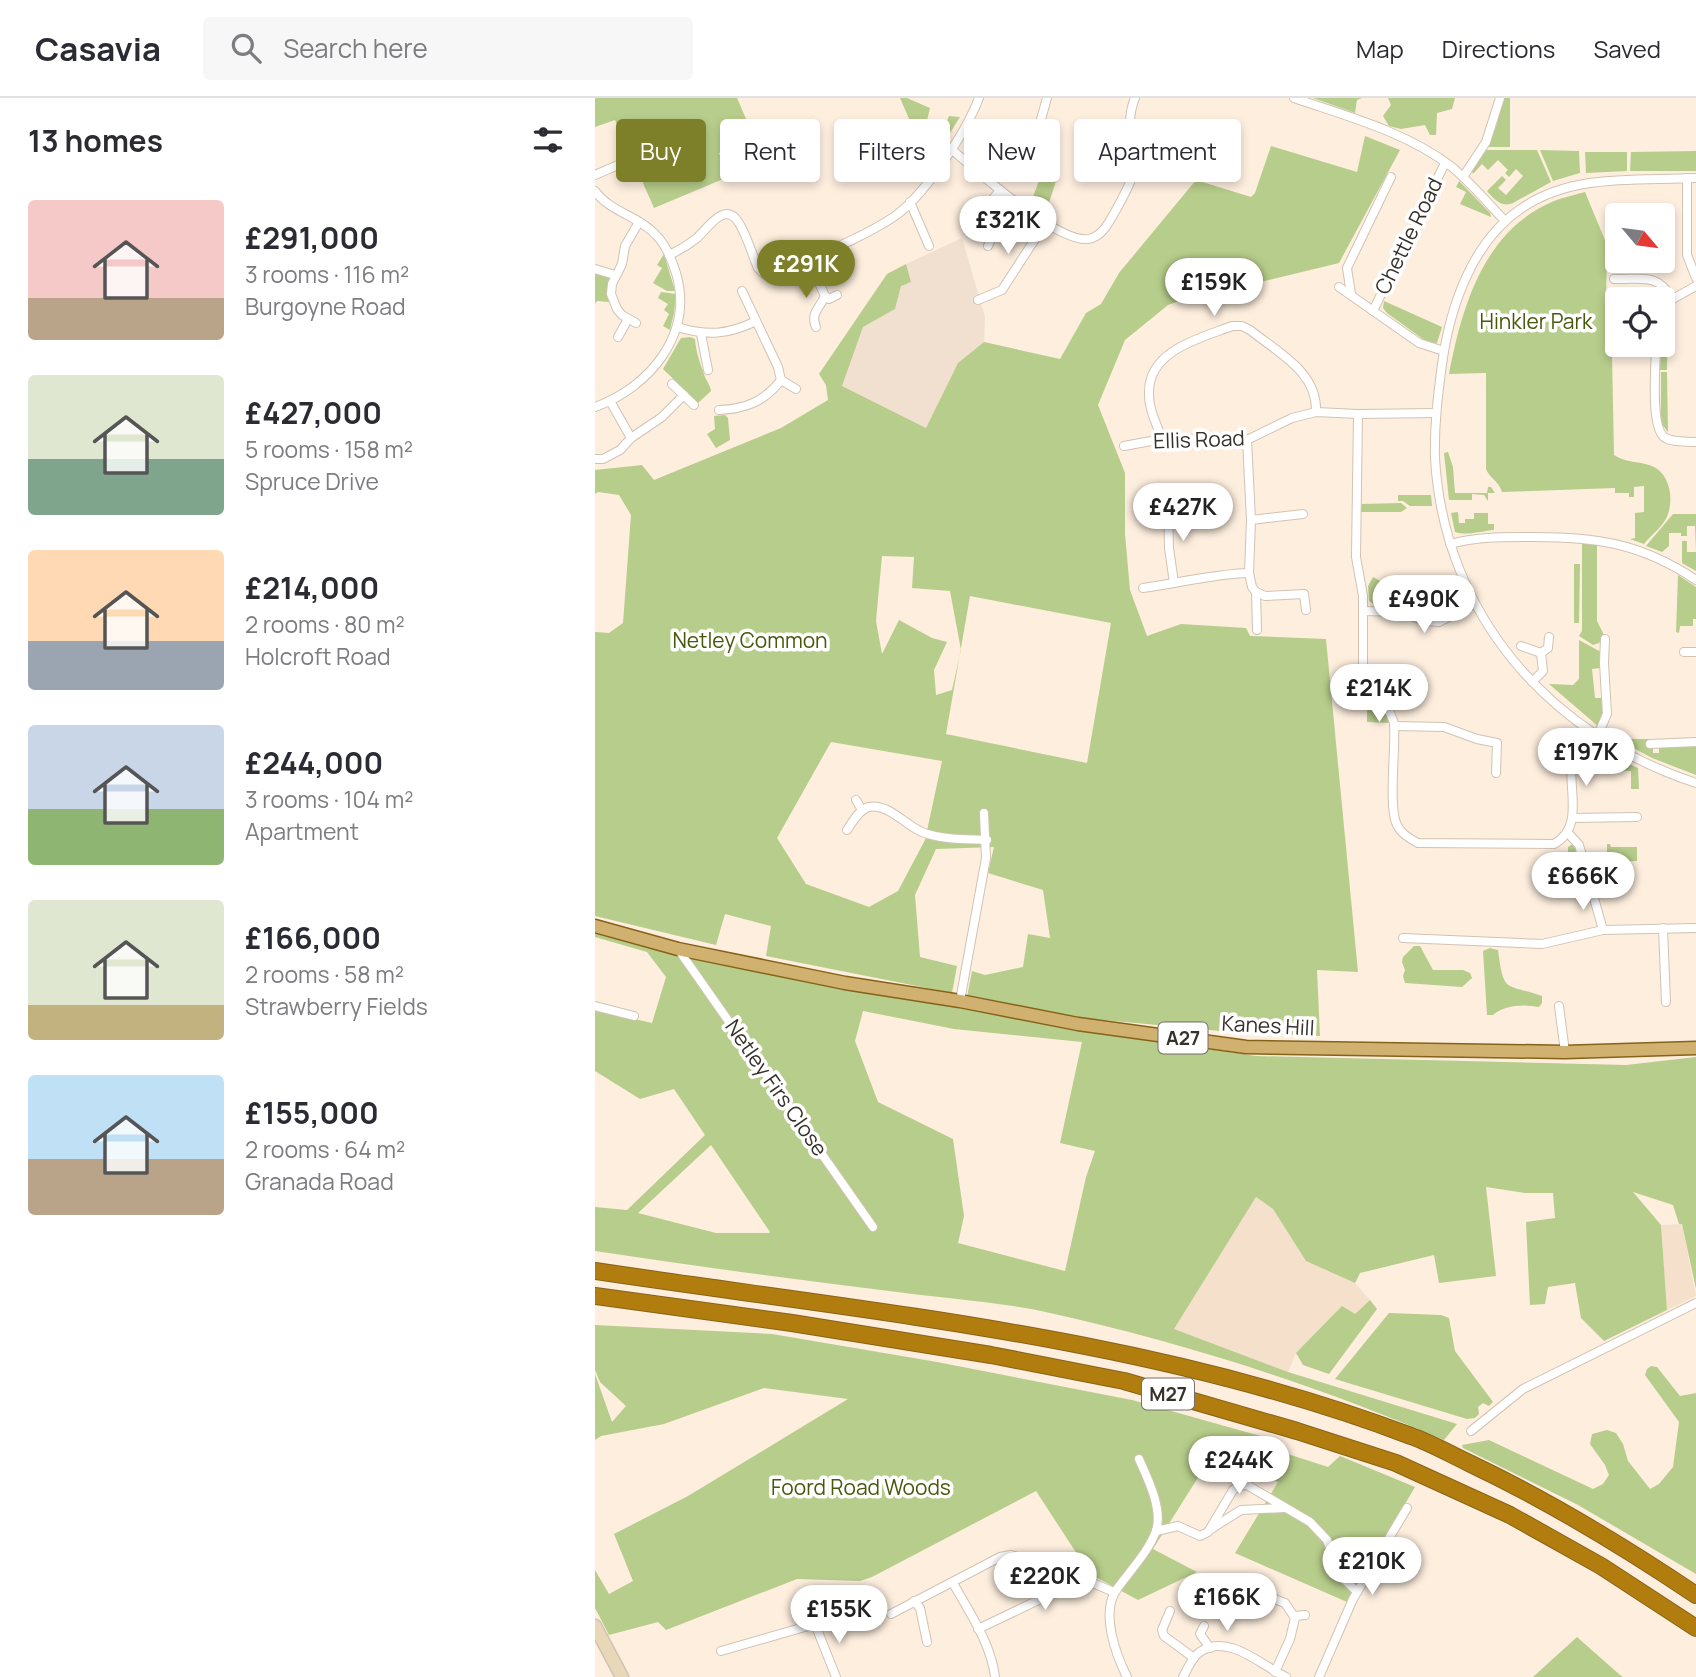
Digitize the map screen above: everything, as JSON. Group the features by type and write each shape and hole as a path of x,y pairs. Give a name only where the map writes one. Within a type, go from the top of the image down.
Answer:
{"highway":[{"name":"M27","path":"595,1271 1000,1329 1131,1355 1280,1392 1413,1436 1526,1490 1616,1542 1696,1595"},
{"name":"M27","path":"595,1296 792,1323 991,1355 1123,1381 1297,1431 1396,1463 1510,1515 1601,1566 1696,1628"}],"main road":[{"name":"A27","path":"595,926 678,949"},
{"name":"Kanes Hill","path":"678,949 845,983 960,1001 1078,1024 1246,1047 1565,1052 1696,1048"},
{"path":"595,1626 600,1646 622,1677"}],"street":[{"path":"669,255 683,249 716,217 725,214 732,215 739,222 758,268 764,274 779,272 875,228 897,215 910,202 951,149 979,98"},
{"path":"1040,119 1047,98"},
{"path":"951,149 1000,190 1046,222 1069,236 1084,240 1099,235 1125,194 1136,162 1129,116 1135,98"},
{"path":"1294,98 1394,135 1445,163 1463,177 1505,221"},
{"path":"1463,177 1486,142 1500,98"},
{"name":"Chettle Road","path":"1373,311 1445,163"},
{"path":"595,175 616,166"},
{"path":"1351,294 1347,268 1391,177"},
{"path":"1696,278 1688,260 1691,238 1691,178 1573,185 1538,198 1505,221 1489,239 1470,270 1456,306 1444,351 1436,414 1436,469 1450,544 1474,604 1492,634 1532,682 1587,730 1635,758 1696,783"},
{"path":"988,246 993,234 985,215 1000,190"},
{"path":"595,191 603,200 657,235 669,255 680,292 677,327 669,346 651,372 625,393 595,407"},
{"path":"910,202 929,246"},
{"path":"618,337 632,321 622,315 611,294 629,238 639,222"},
{"path":"978,300 1002,290 1046,222"},
{"path":"808,259 825,296 829,299 837,295"},
{"path":"595,269 615,275"},
{"path":"1614,279 1657,281 1665,287"},
{"path":"1675,298 1696,286"},
{"path":"1339,287 1419,343 1444,351"},
{"path":"742,291 778,367 781,380 796,389"},
{"path":"816,327 813,319 815,312 825,296"},
{"path":"677,327 701,334 742,328 756,321"},
{"path":"1162,439 1148,394 1149,384 1157,366 1174,350 1233,326 1250,330 1304,374 1315,393 1316,412"},
{"path":"701,334 708,370"},
{"path":"1656,357 1658,430 1670,440 1696,442"},
{"path":"719,410 734,413 766,397 781,380"},
{"path":"672,384 694,405"},
{"path":"595,459 603,459 620,450 631,438 662,417 684,395"},
{"path":"610,401 631,438"},
{"name":"Ellis Road","path":"1124,446 1162,439 1247,440 1292,418 1316,412 1436,414"},
{"path":"1358,414 1356,557 1363,611 1363,670 1367,682 1390,713 1394,726 1394,817 1398,828 1418,843 1546,845 1562,840 1568,833 1572,818 1573,752 1587,730"},
{"path":"1247,440 1251,520 1249,573 1252,587 1265,596 1304,594 1306,610"},
{"path":"1168,503 1169,548 1174,583"},
{"path":"1251,520 1303,514"},
{"path":"1450,544 1493,537 1589,538 1640,552 1696,580"},
{"path":"1143,588 1219,574 1249,573"},
{"path":"1256,592 1257,629"},
{"path":"1363,611 1401,612 1425,621 1439,622 1474,604"},
{"path":"1597,737 1607,714 1605,639"},
{"path":"1541,653 1548,648 1550,640"},
{"path":"1521,646 1541,653"},
{"path":"1684,652 1696,652"},
{"path":"1532,682 1543,671 1541,653"},
{"path":"1394,726 1444,727 1497,743 1496,773"},
{"path":"1654,746 1696,743"},
{"path":"856,800 862,810"},
{"path":"847,830 862,810 870,807 885,808 924,833 987,840"},
{"path":"960,1001 986,859 984,813"},
{"path":"1572,818 1637,817"},
{"path":"1568,833 1579,845 1603,930"},
{"path":"1663,928 1666,1002"},
{"path":"1403,938 1542,944 1603,930 1696,928"},
{"name":"Netley Firs Close","path":"678,949 873,1227"},
{"path":"595,1006 634,1016"},
{"path":"1559,1006 1565,1052"},
{"path":"1471,1431 1523,1389 1696,1303"},
{"path":"1127,1677 1112,1642 1110,1614 1114,1592 1134,1569 1156,1531 1157,1507 1139,1459"},
{"path":"1208,1532 1233,1490 1247,1485 1310,1522 1327,1540 1340,1575 1357,1592"},
{"path":"1156,1531 1178,1526 1200,1536 1241,1510 1287,1508"},
{"path":"1319,1677 1357,1592 1407,1508"},
{"path":"891,1614 1000,1557 1011,1555 1026,1560"},
{"path":"953,1583 978,1629 995,1677"},
{"path":"978,1629 1074,1583 1095,1584 1114,1592"},
{"path":"1232,1583 1285,1603 1294,1616 1290,1639 1275,1672"},
{"path":"914,1601 920,1608 927,1642"},
{"path":"1170,1611 1162,1630 1164,1636 1194,1658"},
{"path":"1294,1616 1305,1615"},
{"path":"721,1651 815,1624 836,1677"},
{"path":"1204,1626 1201,1634 1210,1648"},
{"path":"1182,1677 1203,1649 1222,1647 1244,1651 1286,1677"}],"shaded area":[{"path":"962,238 985,317 984,342 958,363 926,428 842,386 863,327 895,309 901,285 911,282 906,264"},
{"path":"1256,1197 1273,1209 1306,1261 1355,1283 1370,1300 1355,1314 1296,1353 1288,1372 1173,1329"},
{"path":"1682,1224 1696,1296 1667,1310 1661,1225"}],"green space":[{"path":"595,98 737,98 746,119 720,119 720,180 654,208 642,182 706,182 706,119 616,119 616,122 615,120 595,127"},
{"path":"900,98 907,98 930,108 927,119 909,119"},
{"path":"1313,98 1362,98 1357,100 1355,113"},
{"path":"1388,98 1455,98 1452,109 1437,113 1436,135 1430,135 1425,125 1401,129 1389,126 1383,116 1391,105"},
{"path":"1503,98 1510,98 1510,147 1488,147 1497,124"},
{"path":"949,116 960,117 950,133"},
{"name":"Netley Common","path":"1365,136 1400,150 1339,263 1248,285 1209,290 1168,305 1125,340 1098,405 1125,473 1125,534 1130,590 1147,636 1181,624 1246,628 1250,636 1326,639 1358,972 1317,970 1320,1036 1241,1033 1083,1018 967,997 972,971 985,975 1023,967 1028,934 1050,938 1043,890 988,873 994,847 936,849 915,895 920,957 957,966 952,993 766,956 771,926 725,914 716,945 595,916 595,632 609,633 623,623 631,515 619,495 598,492 595,494 595,470 642,465 654,480 781,428 828,400 826,385 819,374 887,274 906,264 911,282 901,286 895,309 863,327 842,386 926,428 958,363 984,342 1060,359 1086,313 1101,304 1119,273 1194,182 1251,197 1255,193 1271,146 1357,172","holes":["882,556 914,557 912,588 950,591 961,649 970,596 1111,623 1087,763 946,734 959,658 952,690 936,695 934,670 947,642 932,638 899,620 882,654 876,621","831,742 942,761 925,840 898,891 869,907 806,884 777,838"]},
{"path":"1486,150 1537,150 1551,182 1513,203 1501,204 1487,191 1502,176 1506,180 1498,188 1506,195 1523,176 1516,169 1509,177 1505,173 1508,170 1498,160 1488,170 1482,164 1473,174 1472,171"},
{"path":"1540,150 1579,151 1580,173 1553,181"},
{"path":"1696,151 1696,171 1630,171 1631,152"},
{"path":"1585,152 1627,152 1627,171 1586,173"},
{"path":"1459,181 1491,217 1460,204 1466,192 1456,187"},
{"path":"1039,182 1056,182 1046,212 1031,202"},
{"name":"Hinkler Park","path":"1585,192 1605,240 1605,357 1612,357 1614,455 1658,469 1669,486 1670,493 1670,507 1666,518 1644,544 1630,539 1635,538 1635,513 1644,512 1644,486 1634,487 1634,497 1629,497 1629,493 1615,493 1615,488 1502,492 1486,469 1486,373 1449,374 1469,297 1493,251 1510,231 1530,214 1554,201"},
{"path":"664,254 675,291 667,291 653,283 662,268 657,265"},
{"path":"595,272 609,277 609,302 597,301 595,304"},
{"path":"661,292 676,294 670,330 663,326 669,314 664,310 668,304 658,298"},
{"path":"1384,301 1442,327 1437,343 1427,342 1387,313 1383,308"},
{"path":"681,338 695,339 711,391 698,403 663,369"},
{"path":"1661,357 1667,357 1667,370 1660,370"},
{"path":"1661,372 1667,372 1668,432 1661,423"},
{"path":"725,415 728,418 730,440 716,448 707,434 715,429 714,416"},
{"path":"1448,452 1453,467 1455,493 1487,493 1488,487 1491,487 1495,493 1488,493 1488,501 1484,495 1472,494 1472,500 1449,500 1444,453"},
{"path":"1398,495 1431,495 1432,506 1410,506 1398,501"},
{"path":"1401,503 1407,508 1401,512 1361,512 1361,504"},
{"path":"1458,512 1459,523 1465,523 1465,519 1474,519 1474,513 1488,513 1488,524 1494,524 1494,530 1455,532 1451,513"},
{"path":"1673,514 1696,514 1696,552 1695,526 1687,526 1687,536 1669,533 1669,546 1662,552 1646,546"},
{"path":"1682,541 1687,541 1687,552 1696,552 1696,571 1682,563"},
{"path":"1582,542 1597,545 1597,621 1604,635 1599,643 1593,645 1579,636 1582,631"},
{"path":"1574,564 1580,564 1579,623 1574,623"},
{"path":"1678,575 1696,587 1696,619 1693,619 1693,626 1680,626 1679,633 1676,632"},
{"path":"1373,577 1442,615 1429,615 1396,605 1375,605 1369,601 1368,586"},
{"path":"1458,589 1463,604 1444,613 1400,590"},
{"path":"1579,640 1601,652 1600,668 1592,669 1595,698 1603,698 1605,711 1599,727 1549,684 1573,685 1579,679"},
{"path":"1367,691 1386,714 1389,723 1367,722"},
{"path":"1617,739 1649,739 1653,753 1659,753 1659,746 1694,745 1696,775 1652,758"},
{"path":"1608,754 1638,768 1639,789 1631,789 1631,771 1602,770 1602,764"},
{"path":"1573,844 1585,881 1568,881 1568,847"},
{"path":"1607,844 1611,847 1637,847 1637,861 1603,862 1603,859 1607,859"},
{"path":"595,931 786,976 1127,1037 1256,1056 1626,1065 1696,1057 1696,1289 1682,1224 1679,1224 1673,1205 1633,1192 1661,1225 1667,1310 1604,1341 1581,1318 1575,1283 1548,1287 1545,1304 1530,1305 1526,1222 1555,1218 1553,1193 1525,1193 1486,1187 1496,1276 1439,1283 1434,1255 1360,1273 1355,1283 1306,1261 1273,1209 1256,1197 1174,1329 1288,1372 1457,1424 1444,1440 1296,1382 1195,1350 1041,1311 595,1251 595,1207 627,1210 705,1135 674,1089 640,1099 595,1071 595,1010 652,1023 666,977 647,952 595,937","holes":["863,1011 954,1029 1082,1042 1060,1143 1095,1151 1086,1177 1065,1271 958,1243 964,1216 953,1139 878,1102 855,1041","711,1145 770,1232 769,1233 716,1233 638,1213"]},
{"path":"1414,946 1420,946 1433,970 1463,970 1470,973 1472,978 1462,987 1405,983 1403,957"},
{"path":"1490,948 1498,950 1502,974 1508,985 1542,996 1539,1007 1514,1006 1487,1015 1483,951"},
{"path":"1370,1300 1377,1309 1329,1374 1303,1365 1296,1353 1342,1306 1355,1314"},
{"path":"1389,1313 1441,1315 1449,1318 1455,1351 1493,1402 1489,1406 1483,1403 1478,1407 1479,1414 1475,1418 1467,1419 1335,1379"},
{"name":"Foord Road Woods","path":"595,1325 772,1334 937,1362 1132,1400 1264,1437 1266,1447 1328,1467 1340,1456 1415,1487 1347,1602 1235,1553 1278,1482 1222,1460 1204,1468 1153,1549 1197,1572 1138,1600 1090,1574 1036,1491 872,1577 860,1581 797,1579 666,1630 658,1622 609,1635 595,1608 595,1570 609,1594 633,1581 614,1534 688,1496 848,1399 764,1388 664,1424 601,1436 595,1440 595,1374 612,1422 626,1406 600,1382 595,1370"},
{"path":"1651,1366 1657,1367 1680,1396 1696,1393 1696,1574 1578,1505 1463,1448 1462,1445 1489,1440 1593,1489 1603,1484 1609,1475 1590,1444 1592,1434 1607,1430 1616,1433 1623,1444 1628,1461 1650,1489 1659,1484 1673,1467 1679,1422 1645,1375"},
{"path":"1577,1637 1620,1675 1623,1677 1533,1677"}]}
